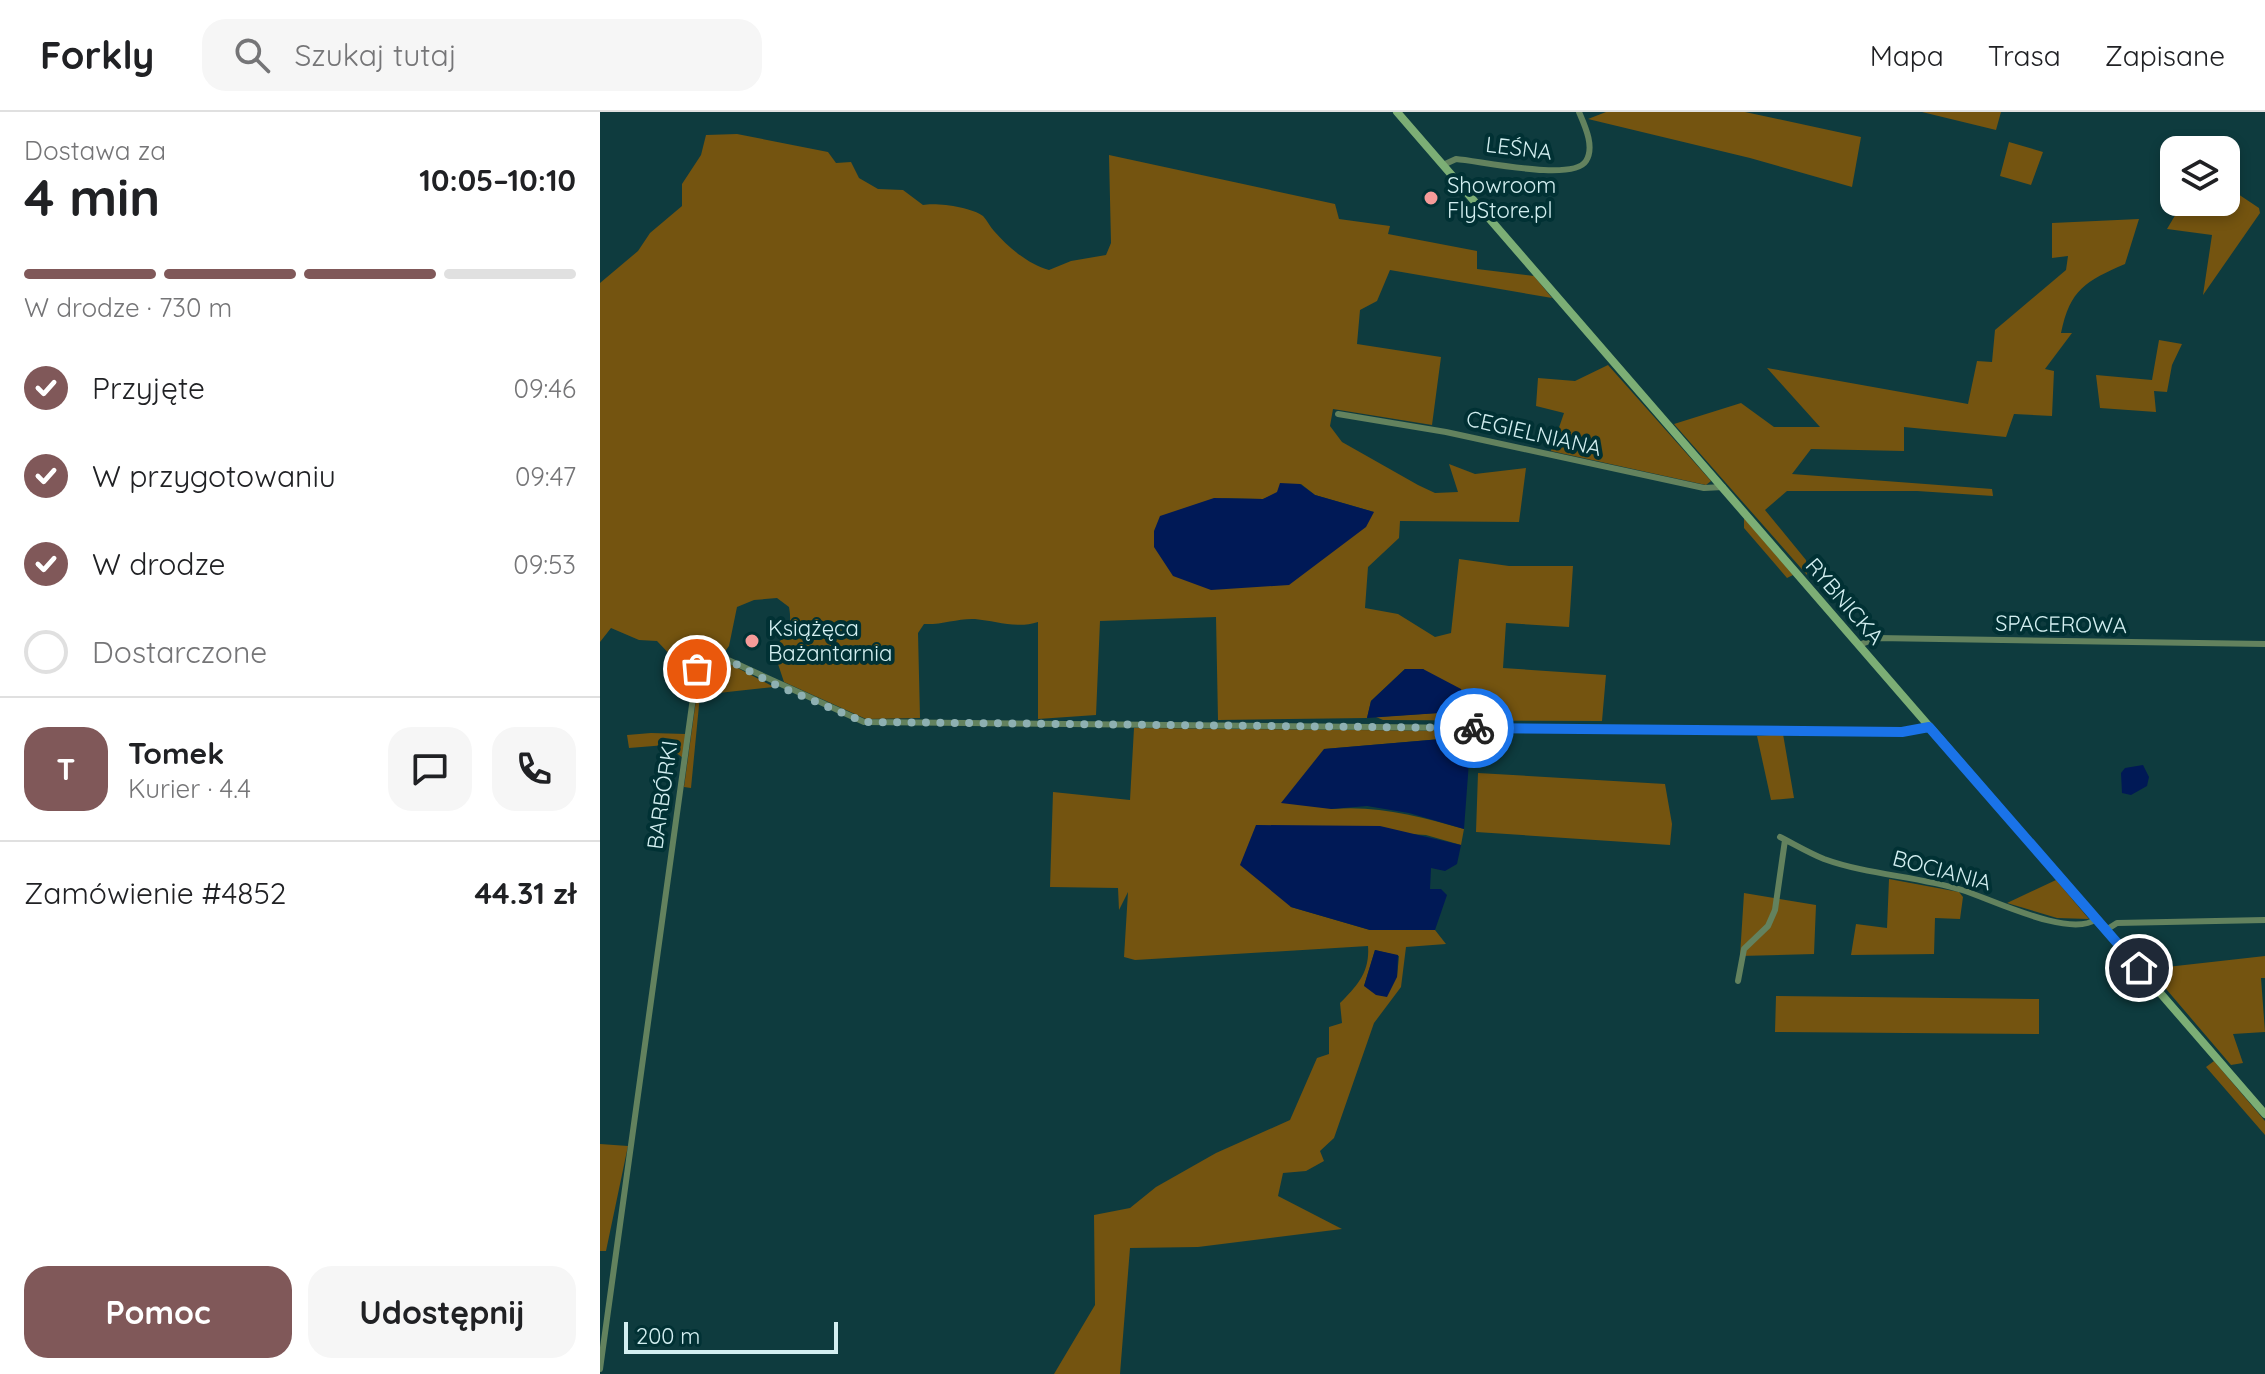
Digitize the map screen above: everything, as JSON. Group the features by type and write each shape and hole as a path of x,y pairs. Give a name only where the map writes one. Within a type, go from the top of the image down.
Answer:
{"main road":[{"name":"RYBNICKA","path":"1397,112 2265,1114"}],"street":[{"name":"LEŚNA","path":"1443,165 1456,159 1561,171 1580,167 1588,159 1590,143 1579,112"},
{"name":"CEGIELNIANA","path":"1338,414 1446,432 1704,488 1723,487"},
{"name":"SPACEROWA","path":"1859,645 1877,638 2265,644"},
{"name":"BARBÓRKI","path":"600,1369 697,669 713,661 726,659 776,685 864,722 1902,732 1929,727"},
{"name":"BOCIANIA","path":"1738,981 1744,949 1768,926 1775,910 1780,893 1782,838 1823,858 1961,889 2026,914 2079,925 2096,919"},
{"path":"2106,930 2117,923 2265,920"}],"shaded area":[{"path":"1606,112 1745,112 1861,137 1852,187 1750,158 1588,119"},
{"path":"1922,112 2001,112 1996,130"},
{"path":"737,134 828,152 836,163 851,162 859,178 878,189 903,190 923,205 953,206 978,213 1012,249 1026,260 1049,270 1071,261 1106,255 1111,243 1109,155 1335,204 1339,219 1390,226 1388,234 1477,251 1477,269 1534,276 1552,298 1390,270 1377,301 1360,310 1357,344 1441,357 1432,425 1333,409 1330,426 1342,442 1435,493 1458,492 1449,464 1475,474 1526,468 1519,522 1400,521 1399,538 1368,567 1365,608 1398,614 1435,637 1451,633 1459,559 1509,566 1573,566 1569,627 1506,623 1503,668 1606,675 1602,721 1383,720 1376,717 1468,711 1423,669 1405,669 1371,701 1367,718 1218,720 1216,617 1100,621 1096,715 1038,719 1038,622 1014,625 969,619 924,624 918,633 920,718 866,719 784,682 773,649 787,631 790,615 789,607 777,598 754,600 737,607 729,646 721,657 694,660 685,655 676,661 657,641 639,640 611,628 600,642 600,283 638,251 650,233 682,206 682,184 701,155 706,135","holes":["1301,484 1315,495 1374,512 1214,498 1263,499"]},
{"path":"2009,142 2043,152 2031,185 2000,176"},
{"path":"2240,195 2259,208 2260,213 2203,295 2212,235 2167,229 2175,216 2240,216"},
{"path":"2139,219 2125,264 2082,288 2069,306 2061,333 2072,333 2045,369 2054,371 2052,416 2014,414 2006,437 1904,427 1904,451 1811,449 1792,474 1992,489 1993,496 1917,491 1787,491 1765,510 1806,560 1807,575 1674,424 1741,403 1774,427 1820,427 1767,368 1968,404 1977,361 1992,362 1995,330 2066,270 2068,256 2052,258 2052,223"},
{"path":"2159,340 2182,344 2172,365 2167,392 2154,391 2156,412 2100,408 2096,375 2152,380"},
{"path":"1608,365 1711,481 1706,485 1551,451 1564,413 1536,406 1538,378 1575,381"},
{"path":"1280,483 1300,484 1315,495 1374,512 1366,527 1289,585 1211,590 1173,576 1154,547 1154,531 1160,516 1214,498 1263,499 1277,492"},
{"path":"1744,518 1793,575 1787,578 1744,528"},
{"path":"714,663 728,663 774,687 700,695 691,788 684,787 700,671"},
{"path":"1405,669 1423,669 1461,689 1468,711 1367,718 1371,701"},
{"path":"1134,728 1471,731 1470,748 1453,738 1324,749 1331,809 1382,810 1447,824 1464,829 1461,845 1426,835 1256,825 1291,907 1370,930 1435,930 1446,944 1406,947 1401,987 1374,1023 1334,1138 1320,1151 1324,1161 1306,1171 1283,1173 1278,1196 1342,1229 1198,1247 1130,1248 1120,1374 1054,1374 1095,1305 1094,1215 1130,1208 1156,1187 1216,1153 1290,1120 1317,1058 1329,1054 1329,1027 1342,1023 1340,1003 1361,978 1367,963 1368,946 1135,960 1124,957 1128,892 1119,910 1118,888 1050,887 1053,792 1130,800","holes":["1375,950 1399,956 1397,977 1364,986"]},
{"path":"686,734 683,758 666,745 629,748 627,735"},
{"path":"1783,734 1794,798 1771,800 1757,736"},
{"path":"1453,738 1470,748 1464,829 1409,813 1367,806 1331,809 1281,803 1324,749"},
{"path":"2143,765 2149,777 2147,786 2131,795 2122,793 2121,773 2125,768"},
{"path":"1478,773 1665,784 1672,824 1670,845 1476,832"},
{"path":"1256,825 1380,826 1461,845 1457,864 1445,871 1431,868 1430,889 1441,889 1447,895 1435,930 1370,930 1291,907 1240,865"},
{"path":"1889,879 1959,892 1963,897 1960,919 1935,918 1934,954 1851,955 1856,924 1887,928"},
{"path":"2056,880 2089,919 2057,918 2007,903"},
{"path":"1744,893 1816,905 1814,954 1740,956"},
{"path":"1375,950 1398,955 1397,977 1387,997 1376,995 1364,986"},
{"path":"2265,956 2265,978 2261,978 2265,1032 2233,1034 2243,1063 2231,1065 2149,969"},
{"path":"1776,996 2039,999 2039,1034 1775,1032"},
{"path":"2214,1061 2265,1121 2265,1135 2206,1067"},
{"path":"600,1144 628,1146 606,1251 600,1251"}],"way so far":[{"path":"697,669 704,664 726,659 776,685 864,722 1474,728"}],"place":[{"name":"Showroom FlyStore.pl","path":"1431,198"},
{"name":"Książęca Bażantarnia","path":"752,641"}],"route":[{"path":"1474,728 1902,732 1929,727 2139,968"}]}
